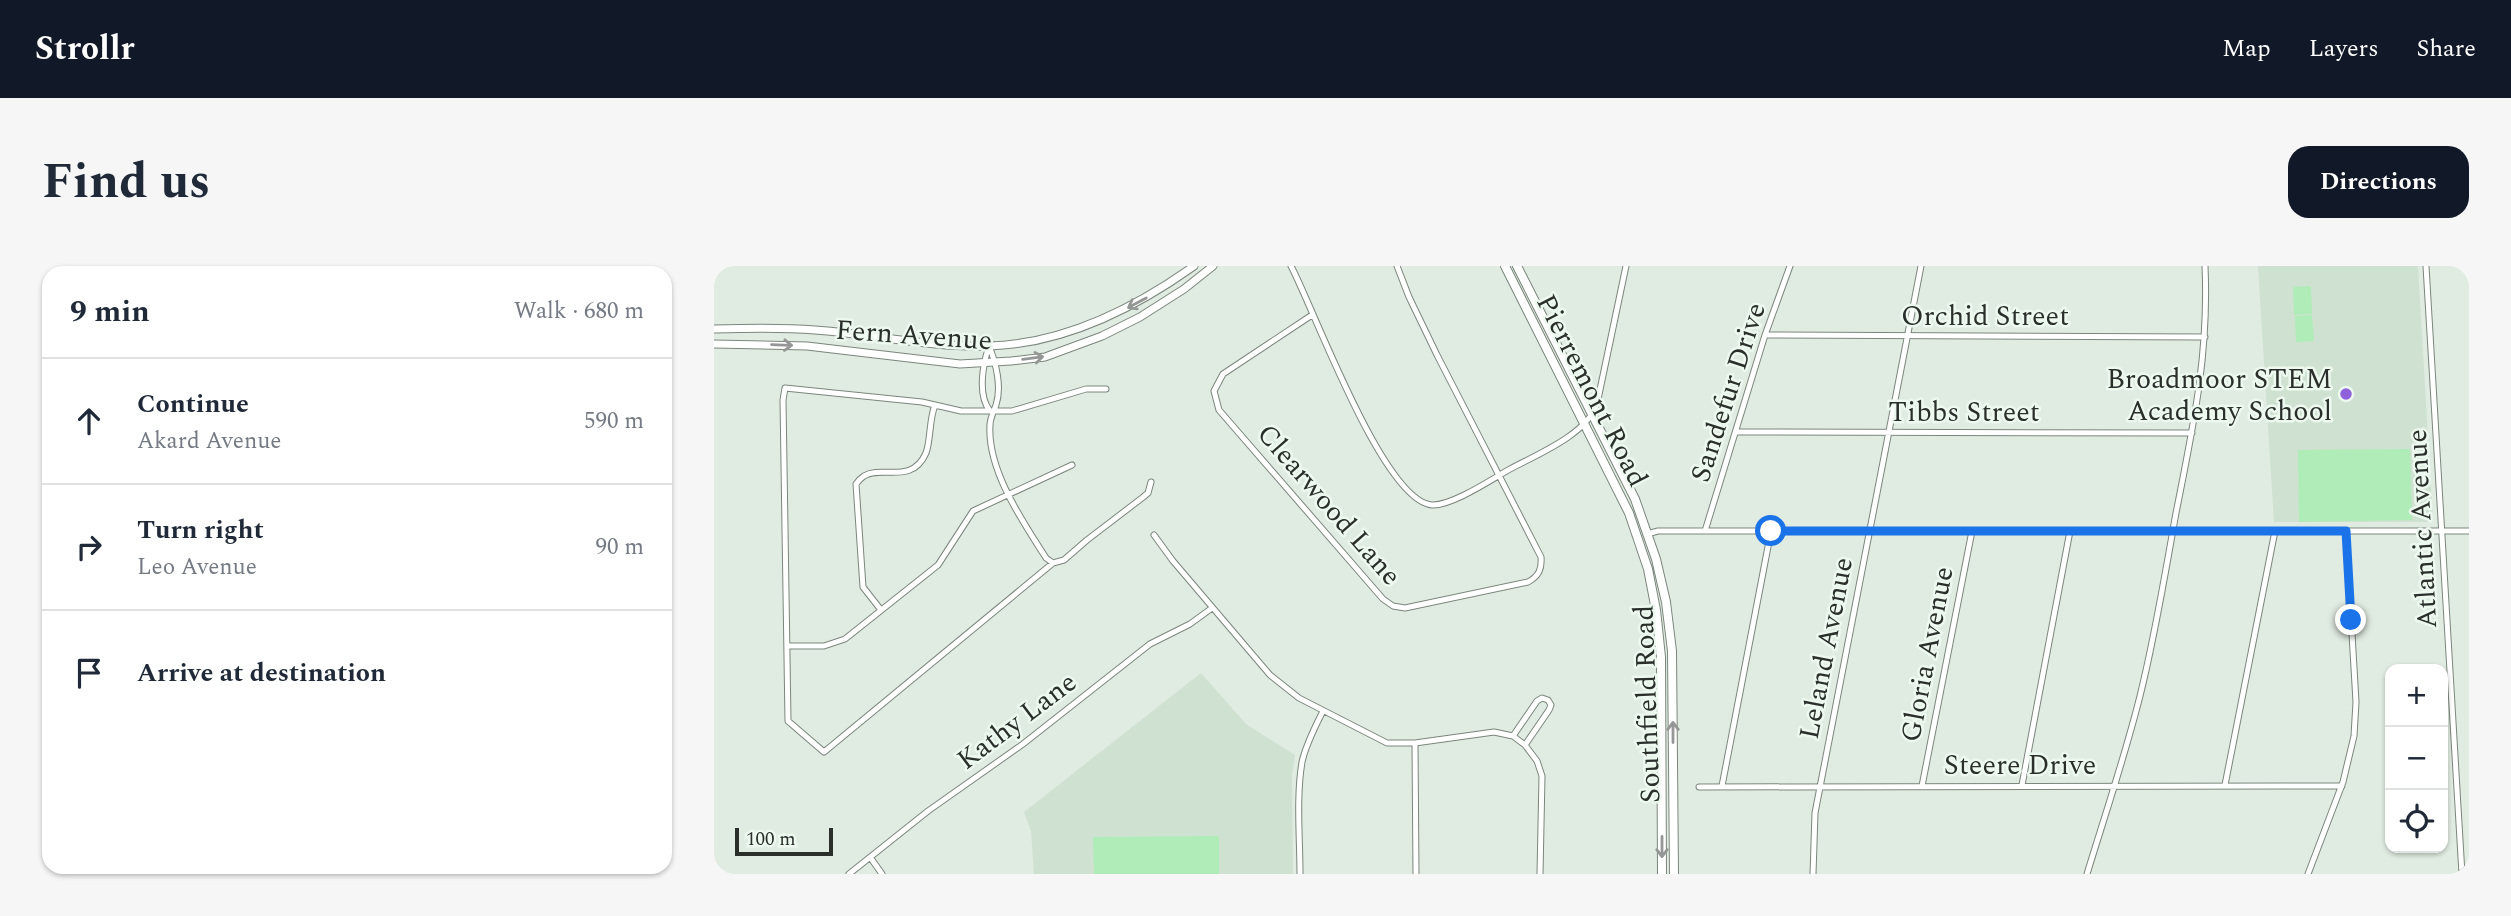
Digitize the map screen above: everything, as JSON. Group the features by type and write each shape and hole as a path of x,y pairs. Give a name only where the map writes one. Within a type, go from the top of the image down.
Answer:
{"main road":[{"name":"Pierremont Road","path":"1518,268 1635,499 1648,533"},
{"path":"1507,270 1518,268"},
{"name":"Pierremont Road","path":"1507,270 1638,536"},
{"path":"1567,390 1577,383"},
{"name":"Southfield Road","path":"1648,533 1663,586 1672,651 1674,874"},
{"name":"Southfield Road","path":"1638,536 1651,583 1661,657 1662,874"},
{"path":"1657,617 1668,616"},
{"path":"1661,710 1672,710"},
{"path":"1662,785 1673,785"}],"street":[{"name":"Fern Avenue","path":"714,328 814,330 927,344 989,346 1036,340 1092,323 1155,292 1194,266"},
{"name":"Fern Avenue","path":"714,344 807,346 960,364 1011,362 1045,357 1102,336 1140,317 1184,289 1213,266"},
{"path":"1291,266 1345,388 1388,464 1414,498 1433,505 1449,501 1499,475 1585,425 1593,415 1626,266"},
{"path":"1396,266 1437,355 1499,475"},
{"name":"Sandefur Drive","path":"1704,531 1765,335 1790,266"},
{"name":"Leland Avenue","path":"1813,874 1813,826 1820,786 1921,266"},
{"path":"2087,874 2141,692 2173,531 2202,379 2205,266"},
{"name":"Atlantic Avenue","path":"2426,266 2462,874"},
{"name":"Clearwood Lane","path":"1312,315 1223,374 1215,387 1214,399 1219,410 1383,599 1393,606 1405,608 1528,582 1536,577 1540,571 1541,557 1499,475"},
{"name":"Orchid Street","path":"1765,335 2205,337"},
{"path":"989,346 995,361 997,403 990,426 999,472 1029,534 1053,564"},
{"path":"989,346 983,362 983,399 987,408 993,411"},
{"path":"1106,389 1086,389 1019,410 961,411 826,390 785,388 783,400 788,721 824,752 1053,564 1064,560 1132,508 1148,493 1151,482"},
{"path":"881,610 863,587 856,484 866,475 899,473 916,467 926,452 930,418 935,405"},
{"name":"Tibbs Street","path":"1736,432 2192,433"},
{"path":"788,646 824,646 845,639 938,565 972,511 1072,465"},
{"path":"1638,536 1658,531 2469,531"},
{"path":"1722,786 1771,531"},
{"name":"Gloria Avenue","path":"1922,786 1972,531"},
{"path":"2022,785 2070,531"},
{"path":"2225,785 2274,531"},
{"path":"2308,874 2342,786 2350,758 2356,713 2346,531"},
{"path":"1154,535 1212,608 1277,681 1299,698 1376,739 1399,744 1499,732 1513,736 1525,745 1537,761 1542,776 1541,874"},
{"name":"Kathy Lane","path":"849,874 946,798 1023,744 1150,644 1184,627 1212,608"},
{"path":"1513,736 1537,701 1542,698 1548,700 1551,705 1549,710 1525,745"},
{"path":"1300,874 1302,763 1309,739 1323,710"},
{"path":"1415,743 1416,874"},
{"name":"Steere Drive","path":"1699,786 2342,786"},
{"path":"870,857 881,874"}],"shaded area":[{"name":"Broadmoor STEM Academy School","path":"2258,266 2418,266 2433,522 2274,522"},
{"path":"1201,673 1246,724 1295,755 1292,776 1293,874 1034,874 1031,831 1024,812"}],"green space":[{"path":"2311,286 2312,314 2294,315 2293,287"},
{"path":"2312,315 2314,341 2296,342 2295,316"},
{"path":"2410,449 2412,520 2299,522 2298,450"},
{"path":"1219,836 1219,874 1094,874 1093,837"}],"place":[{"name":"Broadmoor STEM Academy School","path":"2346,394"}],"route":[{"path":"1771,531 2346,531 2351,620"}]}
